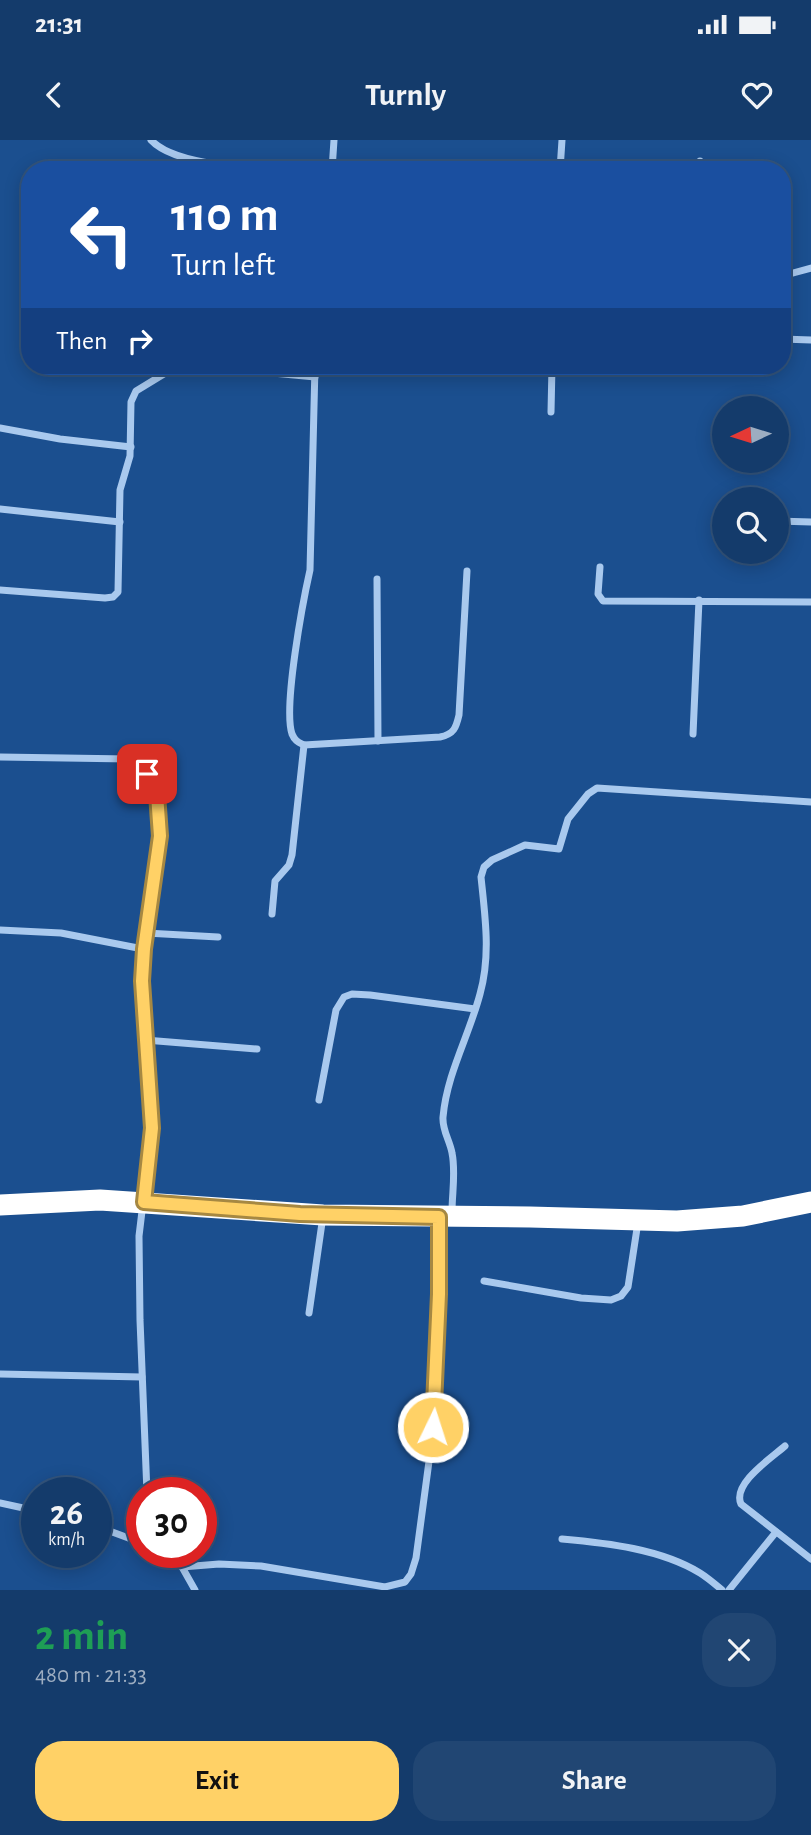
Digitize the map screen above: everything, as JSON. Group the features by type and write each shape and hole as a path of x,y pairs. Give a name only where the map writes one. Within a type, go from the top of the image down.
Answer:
{"highway":[{"path":"0,1206 56,1201 144,1202 323,1215 638,1221 731,1217 811,1202"}],"street":[{"path":"151,140 166,152 196,161"},
{"path":"332,161 334,140"},
{"path":"561,161 562,140"},
{"path":"791,274 811,268"},
{"path":"791,339 811,340"},
{"path":"0,590 113,597 118,592 120,490 131,447 131,402 136,391 162,375"},
{"path":"294,375 315,377 310,570 292,680 290,713 291,732 296,741 304,745 450,735 456,729 459,715 467,571"},
{"path":"551,412 552,375"},
{"path":"0,428 60,439 131,447"},
{"path":"0,509 120,522"},
{"path":"789,521 811,522"},
{"path":"600,567 598,594 603,601 811,602"},
{"path":"377,579 378,741"},
{"path":"693,734 699,600"},
{"path":"272,914 275,881 289,864 292,855 304,745"},
{"path":"0,757 129,759 140,765 157,794 160,836 142,981 152,1128 139,1236 146,1477"},
{"path":"217,1564 261,1566 385,1587 405,1582 411,1574 416,1558 430,1454 437,1373 445,1217 452,1153 443,1129 443,1120 453,1071 480,993 486,957 487,938 481,877 484,867 492,860 525,845 559,849 568,818 592,790 597,788 811,802"},
{"path":"0,930 61,933 144,949"},
{"path":"146,933 218,937"},
{"path":"319,1100 336,1010 344,997 352,994 370,995 475,1009"},
{"path":"145,1040 257,1049"},
{"path":"309,1313 323,1215"},
{"path":"484,1281 581,1298 611,1300 621,1296 628,1287 638,1221"},
{"path":"0,1374 142,1377"},
{"path":"785,1446 740,1487 738,1494 741,1504 811,1559"},
{"path":"0,1503 21,1508"},
{"path":"730,1590 776,1532"},
{"path":"562,1539 613,1544 656,1555 700,1572 722,1590"},
{"path":"183,1568 195,1590"}],"route":[{"path":"147,774 157,794 160,836 142,981 152,1128 144,1202 276,1213 439,1217 437,1373 433,1427"}]}
